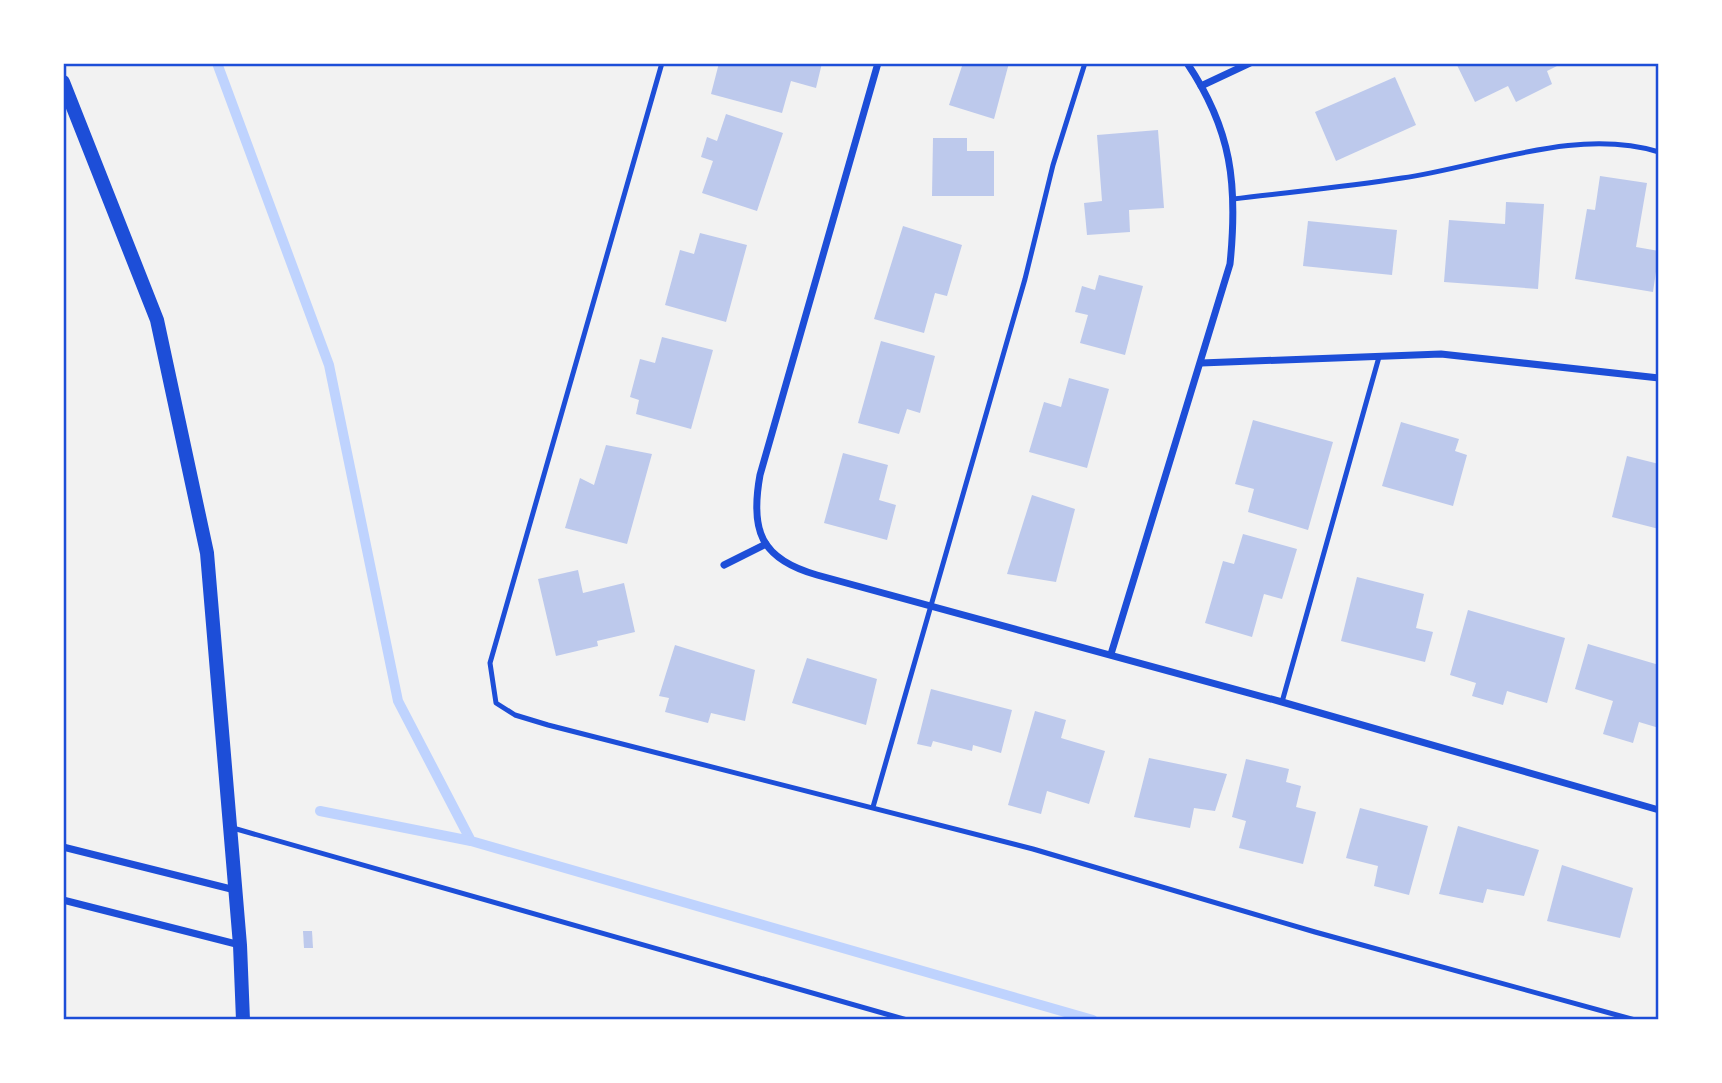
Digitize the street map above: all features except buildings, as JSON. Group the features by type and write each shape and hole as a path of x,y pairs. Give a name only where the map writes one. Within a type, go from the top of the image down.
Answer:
{"main road":[{"path":"63,82 157,320 207,554 236,890 243,1020"}],"street":[{"path":"878,63 760,475 754,506 757,529 778,560 794,569 1111,654 1659,810"},
{"path":"1111,654 1230,264 1233,199 1226,139 1187,63"},
{"path":"1201,86 1250,63"},
{"path":"1201,363 1441,354 1659,378"},
{"path":"724,565 766,544"},
{"path":"63,847 236,890"},
{"path":"63,900 240,945"}],"lane":[{"path":"662,63 491,663 496,703 515,715 873,807 1634,1020"},
{"path":"873,807 1085,63"},
{"path":"1233,199 1404,178 1531,152 1591,144 1621,144 1659,152"},
{"path":"1282,702 1379,357"},
{"path":"231,828 907,1020"}],"waterway":[{"path":"217,63 329,365 398,701 471,841 1093,1020"},
{"path":"320,811 471,841"}]}
